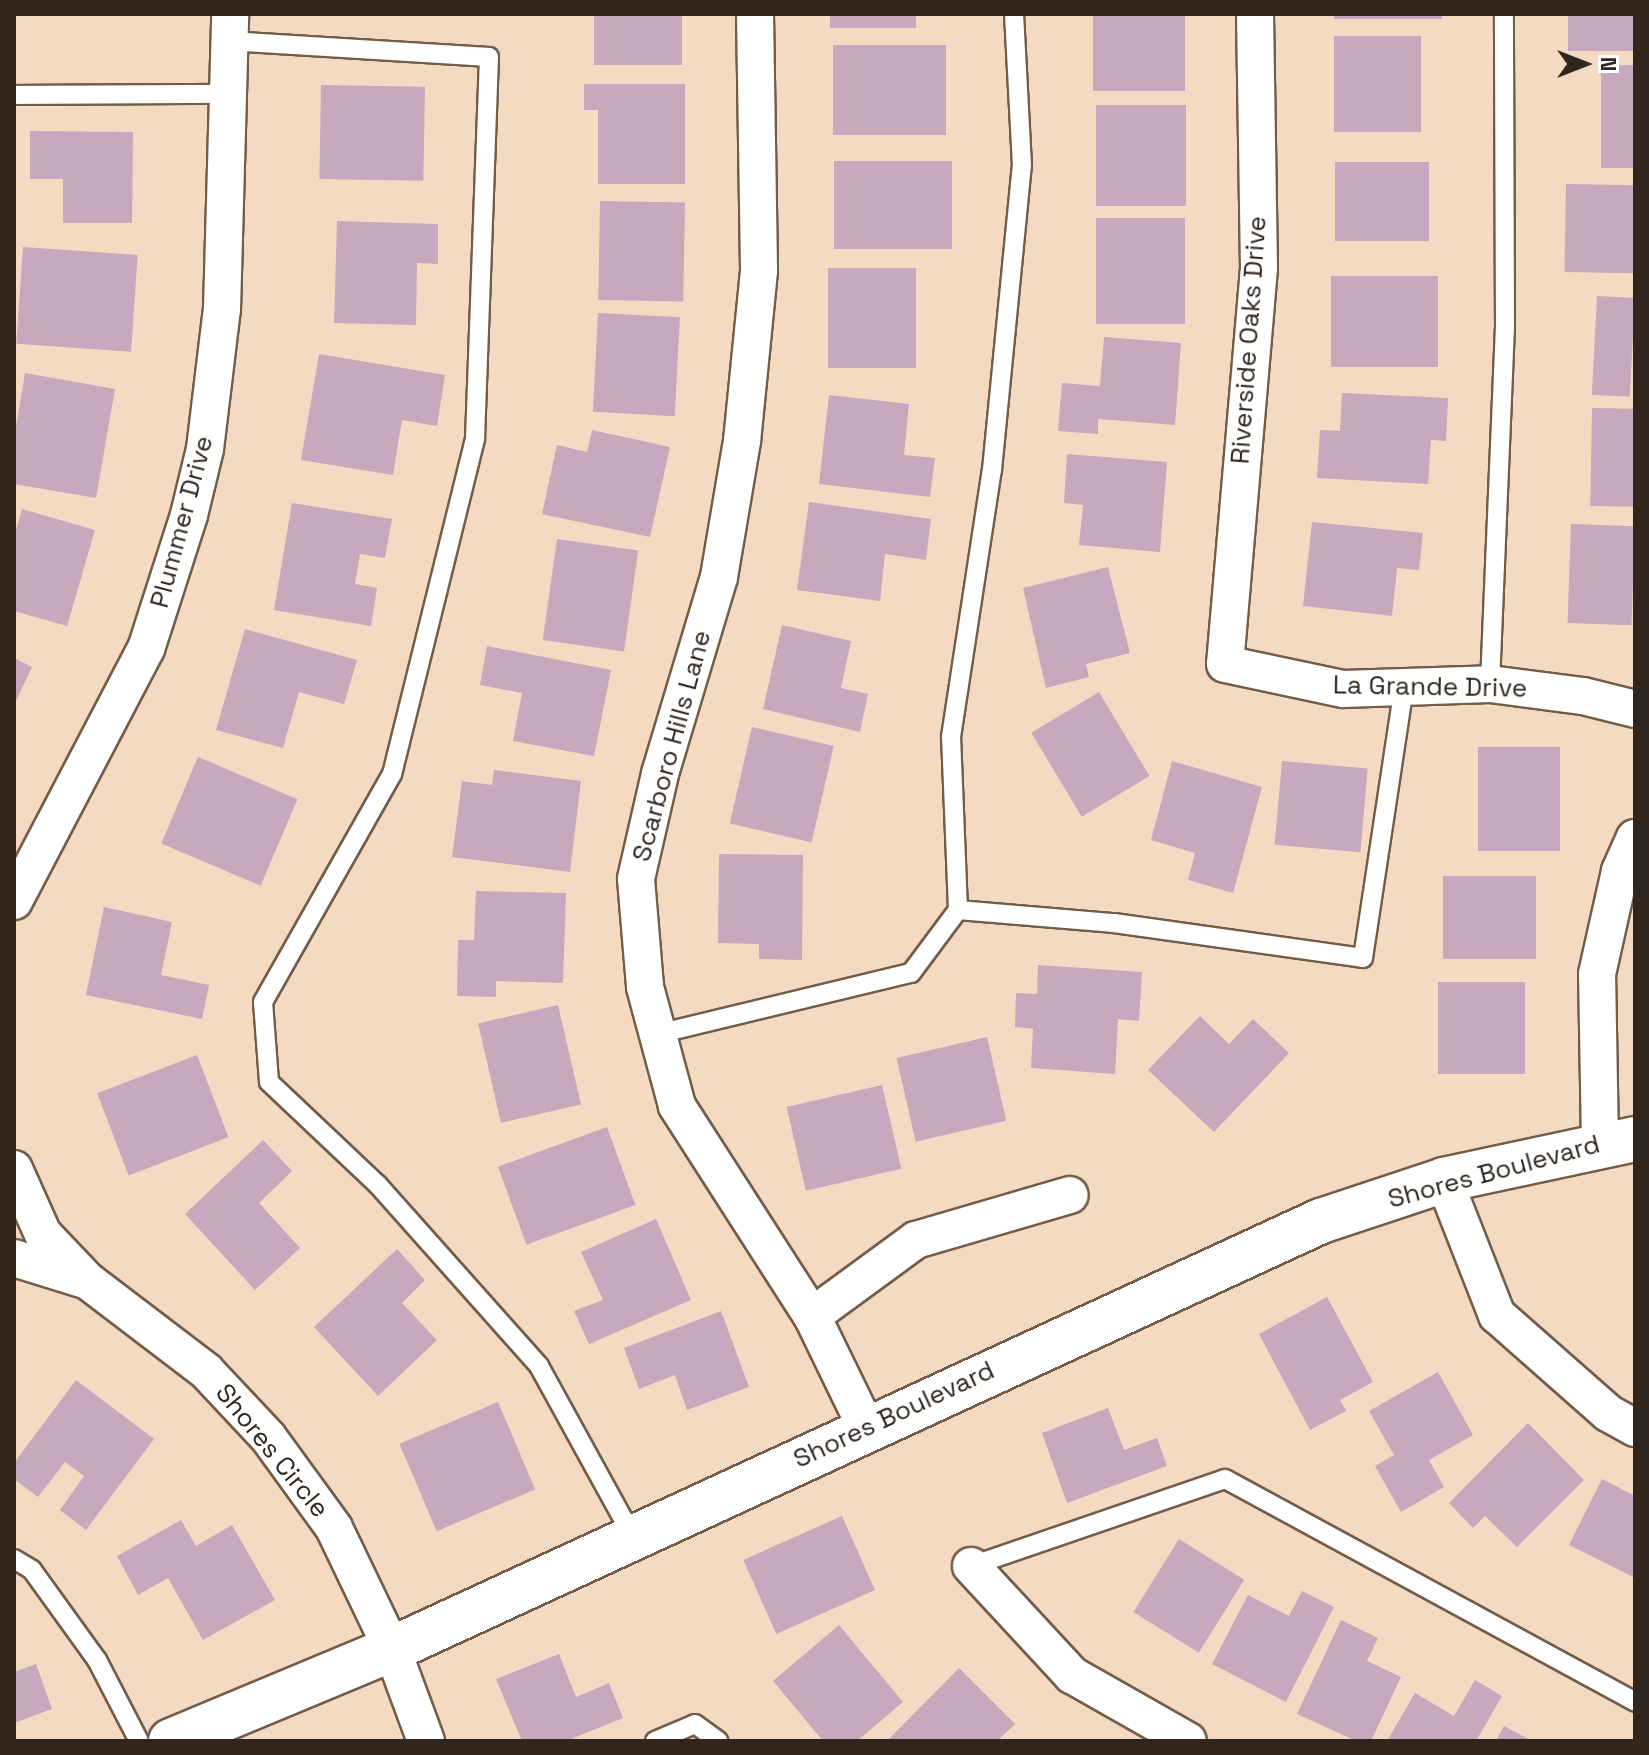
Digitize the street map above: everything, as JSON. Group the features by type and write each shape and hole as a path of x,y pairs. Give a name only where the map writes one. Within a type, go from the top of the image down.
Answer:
{"street":[{"name":"Scarboro Hills Lane","path":"755,14 759,271 742,441 719,577 660,774 636,879 645,987 677,1106 812,1316 866,1427"},
{"name":"Riverside Oaks Drive","path":"1225,664 1259,268 1255,14"},
{"name":"Plummer Drive","path":"14,901 146,649 189,515 205,449 222,309 230,28"},
{"name":"La Grande Drive","path":"1225,664 1343,689 1490,684 1583,696 1635,709"},
{"path":"1618,1141 1597,974 1626,888 1635,838"},
{"name":"Shores Boulevard","path":"171,1741 392,1649 866,1427 1321,1221 1444,1180 1618,1141"},
{"path":"14,1169 43,1234 88,1281"},
{"path":"1444,1180 1497,1315 1608,1413 1635,1428"},
{"path":"812,1316 916,1240 1070,1195"},
{"name":"Shores Circle","path":"14,1258 88,1281 206,1371 268,1437 334,1528 392,1649 426,1741"},
{"path":"971,1566 1072,1675 1188,1741"}],"lane":[{"path":"658,1034 911,973 958,910 951,737 992,470 1022,166 1014,14"},
{"path":"1490,684 1505,328 1504,14"},
{"path":"230,28 489,57 475,439 392,774 263,1002 269,1082 378,1185 539,1366 633,1537"},
{"path":"14,95 228,94"},
{"path":"958,910 1114,923 1363,958 1404,687"},
{"path":"971,1566 1225,1479 1635,1702"},
{"path":"14,1559 32,1570 97,1660 139,1741"},
{"path":"655,1741 695,1724 718,1741"}],"building":[{"path":"594,14 682,14 682,65 594,65"},
{"path":"830,14 916,14 916,28 830,28"},
{"path":"1093,14 1185,14 1185,91 1093,91"},
{"path":"1334,14 1442,14 1442,19 1334,19"},
{"path":"1568,14 1635,14 1635,51 1568,51"},
{"path":"1334,36 1421,36 1421,132 1334,132"},
{"path":"833,45 946,45 946,135 833,135"},
{"path":"1601,65 1635,65 1635,168 1601,168"},
{"path":"584,84 685,84 685,184 598,184 598,110 584,110"},
{"path":"321,85 425,87 423,181 319,179"},
{"path":"1096,105 1186,105 1186,206 1096,206"},
{"path":"30,131 133,132 132,223 63,223 63,179 30,179"},
{"path":"834,161 952,161 952,249 834,249"},
{"path":"1335,162 1429,162 1429,241 1335,241"},
{"path":"1566,184 1635,185 1633,273 1564,272"},
{"path":"600,201 685,202 683,301 598,300"},
{"path":"1096,218 1185,218 1185,324 1096,324"},
{"path":"337,221 438,224 438,264 417,263 416,325 334,323"},
{"path":"23,247 138,255 131,352 16,344"},
{"path":"828,268 916,268 916,368 828,368"},
{"path":"1331,276 1438,276 1438,367 1331,367"},
{"path":"1597,296 1635,298 1630,397 1592,395"},
{"path":"598,313 680,317 675,416 593,412"},
{"path":"1104,337 1181,343 1175,425 1098,419 1098,434 1058,431 1062,383 1100,386"},
{"path":"319,354 445,375 437,426 402,420 393,475 301,460"},
{"path":"25,373 115,389 96,498 14,484 14,438"},
{"path":"1342,393 1448,398 1446,441 1431,440 1428,484 1317,478 1320,430 1340,431"},
{"path":"829,395 909,404 904,455 935,458 930,497 819,484"},
{"path":"1592,408 1635,409 1633,507 1590,506"},
{"path":"592,430 670,447 650,537 542,514 557,445 587,452"},
{"path":"1067,454 1167,462 1160,552 1079,545 1083,505 1064,503"},
{"path":"809,502 931,519 926,560 885,554 880,601 797,590"},
{"path":"292,503 392,519 385,558 360,554 355,584 377,588 371,626 274,610"},
{"path":"22,509 95,530 67,626 14,611 14,537"},
{"path":"1312,522 1423,533 1419,570 1397,568 1392,616 1303,606"},
{"path":"1571,524 1635,526 1632,625 1568,623"},
{"path":"557,539 638,550 624,651 543,640"},
{"path":"1108,567 1130,653 1086,664 1089,677 1046,688 1023,588"},
{"path":"782,625 851,641 841,688 868,694 860,732 763,709"},
{"path":"245,629 357,660 344,704 299,692 283,748 216,730"},
{"path":"487,646 611,670 594,756 513,741 522,693 480,685"},
{"path":"14,658 32,667 14,705"},
{"path":"1099,692 1149,776 1082,817 1031,733"},
{"path":"752,727 834,746 812,842 730,823"},
{"path":"1478,747 1560,747 1560,851 1478,851"},
{"path":"198,757 297,799 261,886 161,844"},
{"path":"1172,761 1262,787 1233,893 1188,880 1195,853 1151,840"},
{"path":"1282,761 1368,768 1360,852 1275,845"},
{"path":"494,770 581,781 570,872 452,857 462,781 492,785"},
{"path":"719,854 803,855 802,960 759,959 759,944 718,943"},
{"path":"1443,876 1536,876 1536,959 1443,959"},
{"path":"476,891 566,893 563,983 496,981 496,997 457,996 458,940 474,940"},
{"path":"104,907 172,922 161,975 209,985 202,1019 86,995"},
{"path":"1038,965 1142,972 1139,1021 1118,1019 1115,1074 1031,1068 1033,1029 1015,1027 1016,993 1037,994"},
{"path":"1438,982 1525,982 1525,1074 1438,1074"},
{"path":"558,1005 581,1104 501,1123 478,1023"},
{"path":"1200,1016 1229,1044 1253,1019 1289,1053 1214,1132 1148,1070"},
{"path":"987,1037 1006,1121 916,1142 896,1058"},
{"path":"197,1055 229,1137 129,1176 97,1093"},
{"path":"882,1085 901,1169 806,1191 787,1107"},
{"path":"607,1127 635,1205 526,1245 498,1167"},
{"path":"263,1140 292,1171 259,1203 300,1248 255,1290 185,1214"},
{"path":"656,1219 691,1300 589,1344 574,1311 603,1300 581,1252"},
{"path":"397,1249 425,1280 402,1303 437,1340 378,1396 314,1327"},
{"path":"1327,1297 1373,1382 1340,1400 1346,1411 1310,1430 1259,1334"},
{"path":"721,1311 749,1387 687,1410 675,1375 639,1389 624,1348"},
{"path":"1438,1372 1473,1435 1429,1460 1444,1487 1401,1512 1375,1466 1394,1455 1369,1411"},
{"path":"76,1380 154,1439 86,1530 60,1510 84,1476 65,1462 38,1497 14,1479 14,1463"},
{"path":"498,1402 535,1489 437,1531 400,1444"},
{"path":"1108,1408 1124,1450 1157,1438 1167,1466 1067,1503 1042,1433"},
{"path":"1528,1423 1584,1480 1517,1547 1485,1516 1473,1528 1449,1503"},
{"path":"1602,1479 1635,1496 1635,1578 1569,1545"},
{"path":"842,1516 875,1590 776,1634 743,1560"},
{"path":"181,1520 196,1546 232,1525 275,1600 203,1640 168,1578 138,1595 117,1556"},
{"path":"1179,1539 1244,1580 1199,1653 1133,1612"},
{"path":"1302,1591 1334,1607 1286,1702 1212,1664 1248,1595 1289,1616"},
{"path":"1341,1620 1378,1638 1367,1661 1401,1677 1371,1741 1356,1741 1297,1714"},
{"path":"839,1625 903,1702 857,1741 823,1741 773,1681"},
{"path":"559,1654 576,1697 609,1683 623,1718 566,1741 522,1741 496,1679"},
{"path":"36,1664 52,1709 14,1723 14,1672"},
{"path":"959,1668 1015,1724 997,1741 887,1741"},
{"path":"1475,1680 1502,1696 1476,1741 1387,1741 1415,1693 1454,1716"},
{"path":"1504,1726 1532,1741 1496,1741"}]}
